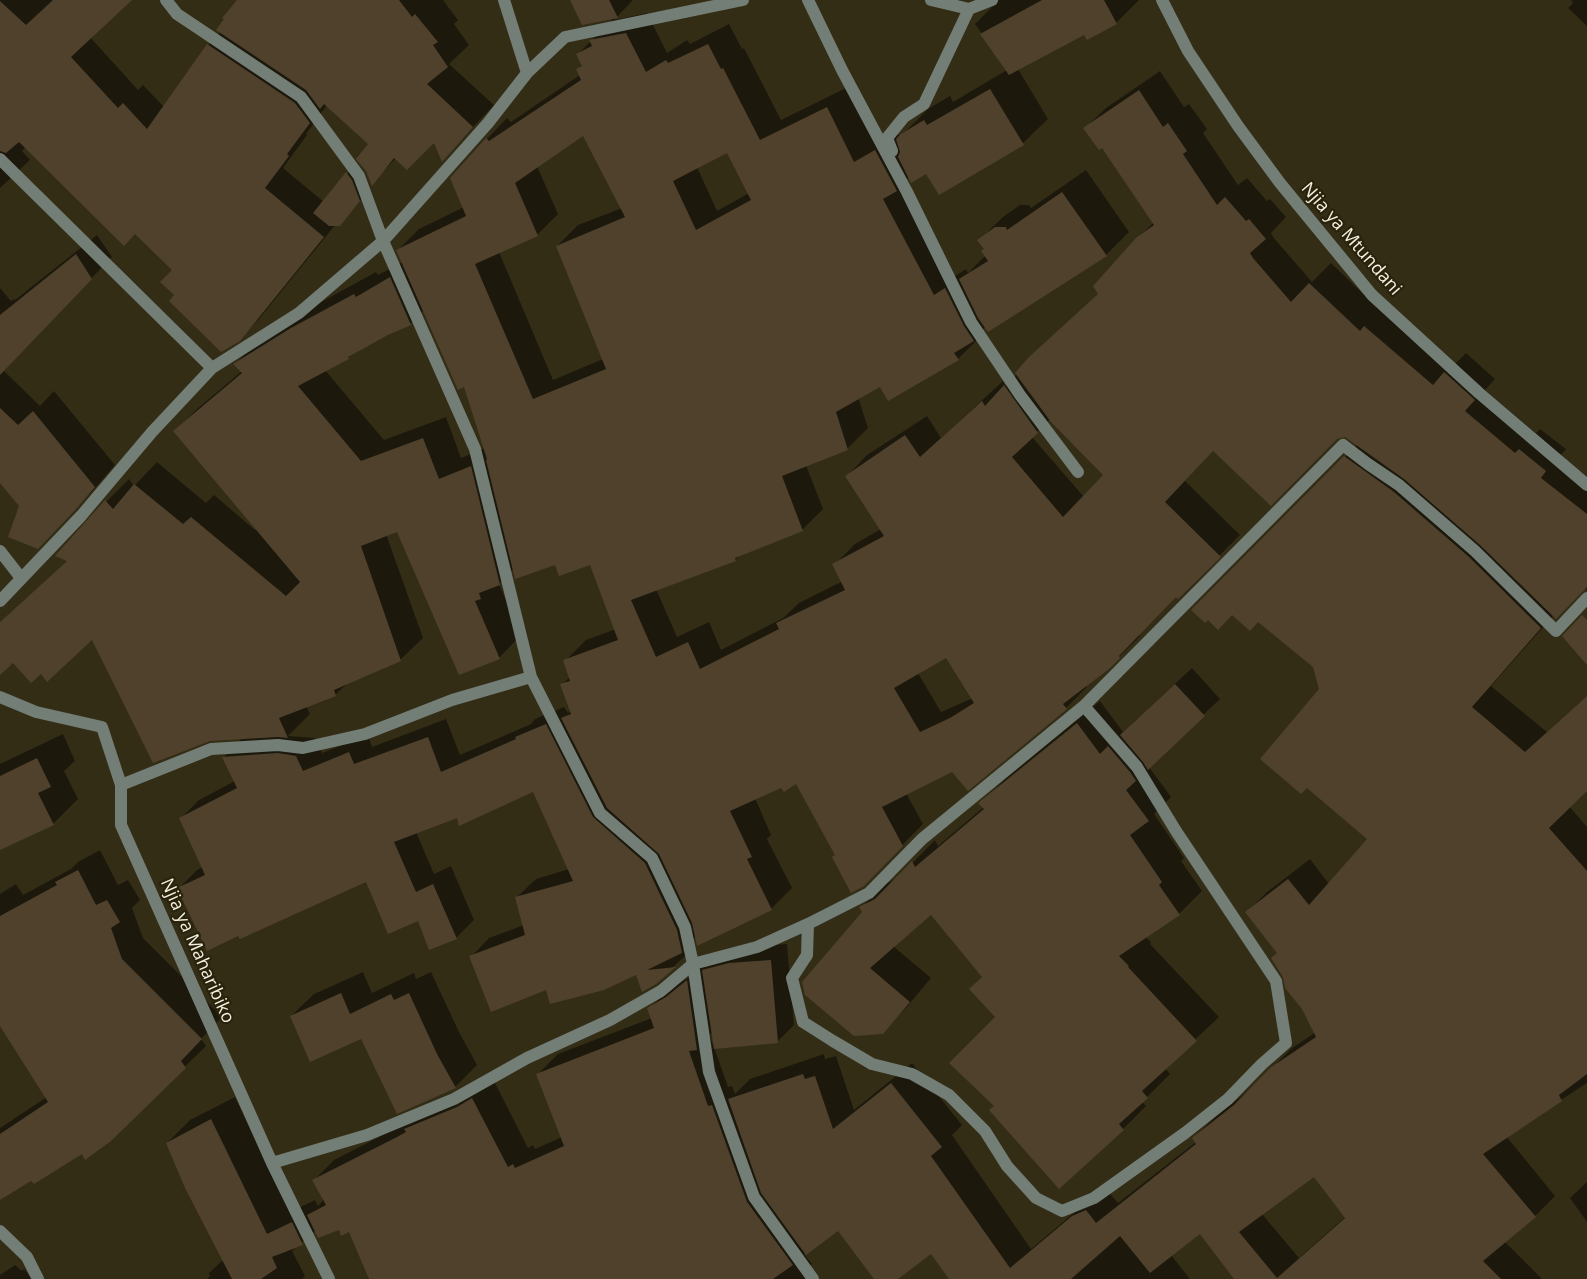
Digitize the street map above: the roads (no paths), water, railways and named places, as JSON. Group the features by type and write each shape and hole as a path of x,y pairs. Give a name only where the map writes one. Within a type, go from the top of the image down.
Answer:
{"street":[{"path":"166,0 177,14 302,97 358,176 383,241 475,449 531,677 600,813 652,858 685,927 693,964 709,1072 754,1197 813,1279"},
{"path":"504,0 527,73"},
{"path":"0,601 81,516 152,432 212,368 299,313 383,241 488,123 527,73 565,38 743,0"},
{"path":"808,0 971,322 1020,395 1078,472"},
{"path":"931,0 969,9 992,0"},
{"name":"Njia ya Mtundani","path":"1162,0 1188,51 1238,126 1280,183 1372,294 1479,393 1587,485"},
{"path":"907,192 887,138 904,117 924,104 969,9"},
{"path":"0,159 212,368"},
{"path":"272,1163 367,1135 454,1099 527,1058 610,1020 661,991 693,964 757,947 869,893 921,839 1084,706 1343,445 1399,484 1475,551 1556,631 1587,598"},
{"path":"0,551 21,578"},
{"path":"121,785 211,749 278,745 303,748 365,734 452,700 531,677"},
{"name":"Njia ya Maharibiko","path":"0,697 36,712 102,727 121,785 121,825 272,1163 329,1279"},
{"path":"808,924 807,955 792,978 803,1022 872,1064 912,1074 949,1095 985,1131 1007,1166 1036,1198 1062,1211 1094,1198 1185,1133 1228,1099 1262,1064 1286,1044 1276,981 1176,831 1137,767 1084,706"},
{"path":"0,1231 27,1257 38,1279"}]}
